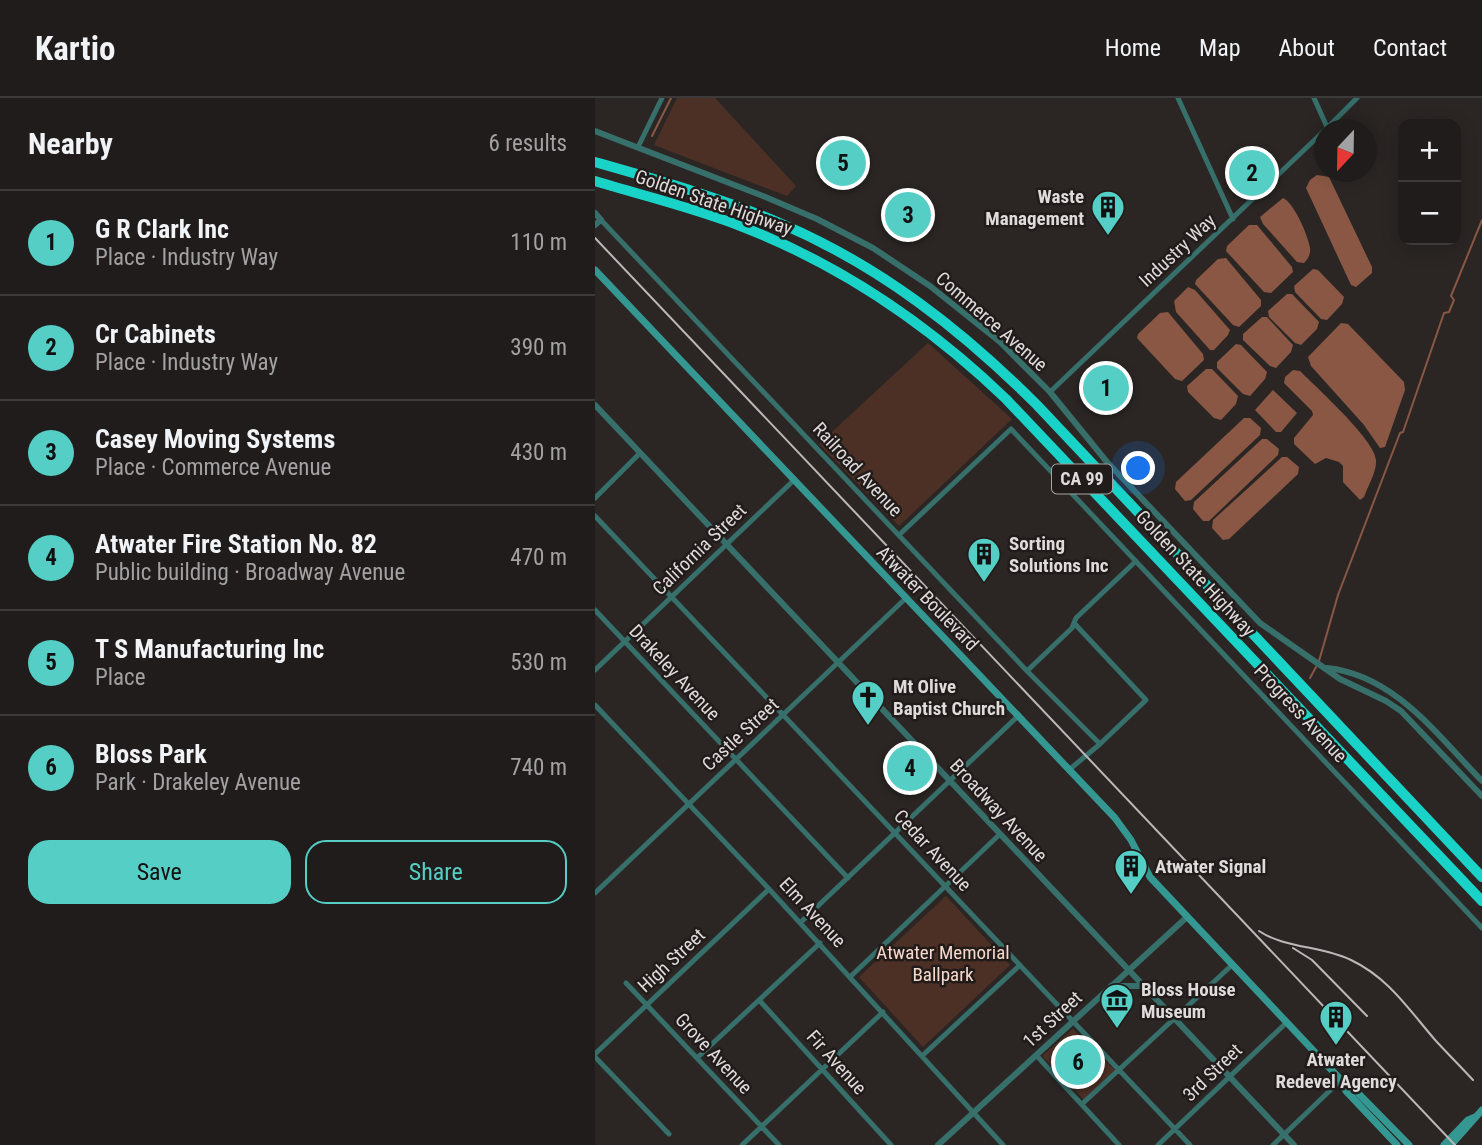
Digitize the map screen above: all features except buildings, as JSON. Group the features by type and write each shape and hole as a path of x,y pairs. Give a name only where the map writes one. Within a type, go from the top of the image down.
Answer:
{"highway":[{"name":"Golden State Highway","path":"595,162 720,200 782,224 886,279 963,336 1037,405 1482,877"},
{"name":"Golden State Highway","path":"595,181 720,218 793,247 868,288 951,349 1006,398 1482,901"}],"main road":[{"name":"Atwater Boulevard","path":"595,270 1070,769 1115,818 1131,840 1150,877 1341,1080 1351,1086 1409,1145"},
{"name":"Atwater Boulevard","path":"1341,1080 1346,1091 1393,1144"},
{"path":"1451,1145 1482,1110"},
{"path":"1444,1145 1468,1120 1475,1117"}],"street":[{"path":"638,147 662,98"},
{"path":"1178,98 1233,219"},
{"path":"1314,98 1322,119"},
{"name":"Industry Way","path":"1336,119 1357,98"},
{"name":"Commerce Avenue","path":"595,131 817,219 873,248 964,312 1000,342 1050,392 1107,462 1260,623 1310,660 1401,711 1482,796"},
{"name":"Industry Way","path":"1050,392 1314,141"},
{"name":"Railroad Avenue","path":"595,213 1027,671 1100,744"},
{"path":"595,225 601,220"},
{"name":"Broadway Avenue","path":"595,405 1294,1145"},
{"name":"Progress Avenue","path":"899,535 1011,429 1482,928"},
{"path":"595,498 640,453"},
{"name":"California Street","path":"595,670 794,480"},
{"name":"Cedar Avenue","path":"595,516 1190,1145"},
{"path":"1027,671 1072,628 1076,618 1136,561"},
{"name":"Castle Street","path":"595,893 906,598"},
{"name":"Drakeley Avenue","path":"595,610 848,878"},
{"path":"1070,769 1146,700 1073,623"},
{"name":"Commerce Avenue","path":"1325,668 1342,670 1394,694 1421,717 1482,781"},
{"name":"Elm Avenue","path":"595,705 801,922 1003,1145"},
{"path":"801,922 1019,715"},
{"path":"850,976 1000,834"},
{"name":"High Street","path":"595,1055 769,888"},
{"name":"1st Street","path":"938,1145 1187,917"},
{"path":"697,1058 820,943"},
{"path":"922,1056 1020,965"},
{"path":"1082,1104 1232,965"},
{"name":"Grove Avenue","path":"626,983 779,1145"},
{"path":"1111,986 1144,986"},
{"name":"Fir Avenue","path":"759,1000 891,1145"},
{"path":"742,1145 883,1012"},
{"name":"3rd Street","path":"1159,1145 1287,1022"},
{"path":"595,1055 669,1134"},
{"path":"1036,1055 1119,1145"},
{"path":"1273,1145 1341,1080"}],"green space":[{"path":"677,98 715,98 796,186 787,196 654,145"},
{"path":"928,343 1012,419 899,526 819,444"},
{"name":"Atwater Memorial Ballpark","path":"946,896 1010,965 923,1047 859,977"},
{"path":"1073,1029 1117,1072 1084,1100 1042,1056"}],"shaded area":[{"path":"1314,177 1314,182 1331,182 1372,267 1372,273 1356,287 1351,285 1306,188"},
{"path":"1283,198 1296,213 1306,235 1310,252 1304,263 1297,262 1263,224 1260,217"},
{"path":"1249,225 1257,225 1292,267 1293,272 1271,293 1264,292 1226,251 1227,246"},
{"path":"1226,258 1261,300 1261,306 1239,327 1233,325 1195,284 1218,259"},
{"path":"1313,269 1318,270 1344,297 1342,304 1327,320 1321,319 1295,292 1294,286"},
{"path":"1188,287 1195,290 1230,330 1214,350 1210,350 1176,312 1174,301"},
{"path":"1287,294 1292,294 1319,322 1317,329 1301,345 1295,343 1269,317 1268,311"},
{"path":"1168,312 1203,354 1204,360 1182,381 1175,379 1137,338 1160,313"},
{"path":"1262,317 1267,317 1293,345 1291,352 1276,368 1270,366 1243,340 1243,334"},
{"path":"1341,323 1348,324 1404,382 1405,390 1385,447 1380,448 1364,425 1311,366 1308,357"},
{"path":"1236,344 1241,345 1267,372 1265,379 1250,396 1243,394 1217,368 1217,362"},
{"path":"1206,369 1212,369 1238,396 1236,404 1221,420 1214,418 1188,392 1187,386"},
{"path":"1293,370 1300,371 1331,401 1356,427 1373,451 1375,469 1364,497 1360,500 1343,482 1343,466 1339,462 1326,458 1315,464 1294,444 1294,438 1313,415 1284,383 1285,377"},
{"path":"1273,390 1297,413 1281,432 1276,432 1255,410"},
{"path":"1244,418 1250,418 1261,428 1260,435 1191,500 1185,501 1175,489 1176,482"},
{"path":"1262,439 1267,439 1279,449 1278,455 1209,521 1203,521 1193,509 1194,502"},
{"path":"1282,457 1287,457 1299,467 1298,474 1229,539 1223,540 1212,528 1213,520"}],"waterway":[{"path":"652,136 671,98"},
{"path":"1319,661 1338,595 1400,433 1403,432 1444,313 1449,312 1454,300 1451,296 1482,220"},
{"path":"1310,678 1316,667"}],"railway":[{"path":"595,238 1455,1145"},
{"path":"1259,931 1280,941 1340,955 1377,976 1473,1080"},
{"path":"1293,948 1312,960 1367,1016"}],"place":[{"name":"T S Manufacturing Inc","path":"843,163"},
{"name":"Cr Cabinets","path":"1252,173"},
{"name":"Casey Moving Systems","path":"908,215"},
{"name":"Waste Management","path":"1108,237"},
{"name":"G R Clark Inc","path":"1106,388"},
{"name":"Sorting Solutions Inc","path":"984,584"},
{"name":"Mt Olive Baptist Church","path":"868,727"},
{"name":"Atwater Fire Station No. 82","path":"910,768"},
{"name":"Atwater Signal","path":"1131,896"},
{"name":"Bloss House Museum","path":"1117,1030"},
{"name":"Atwater Redevel Agency","path":"1336,1047"},
{"name":"Bloss Park","path":"1078,1062"}]}
